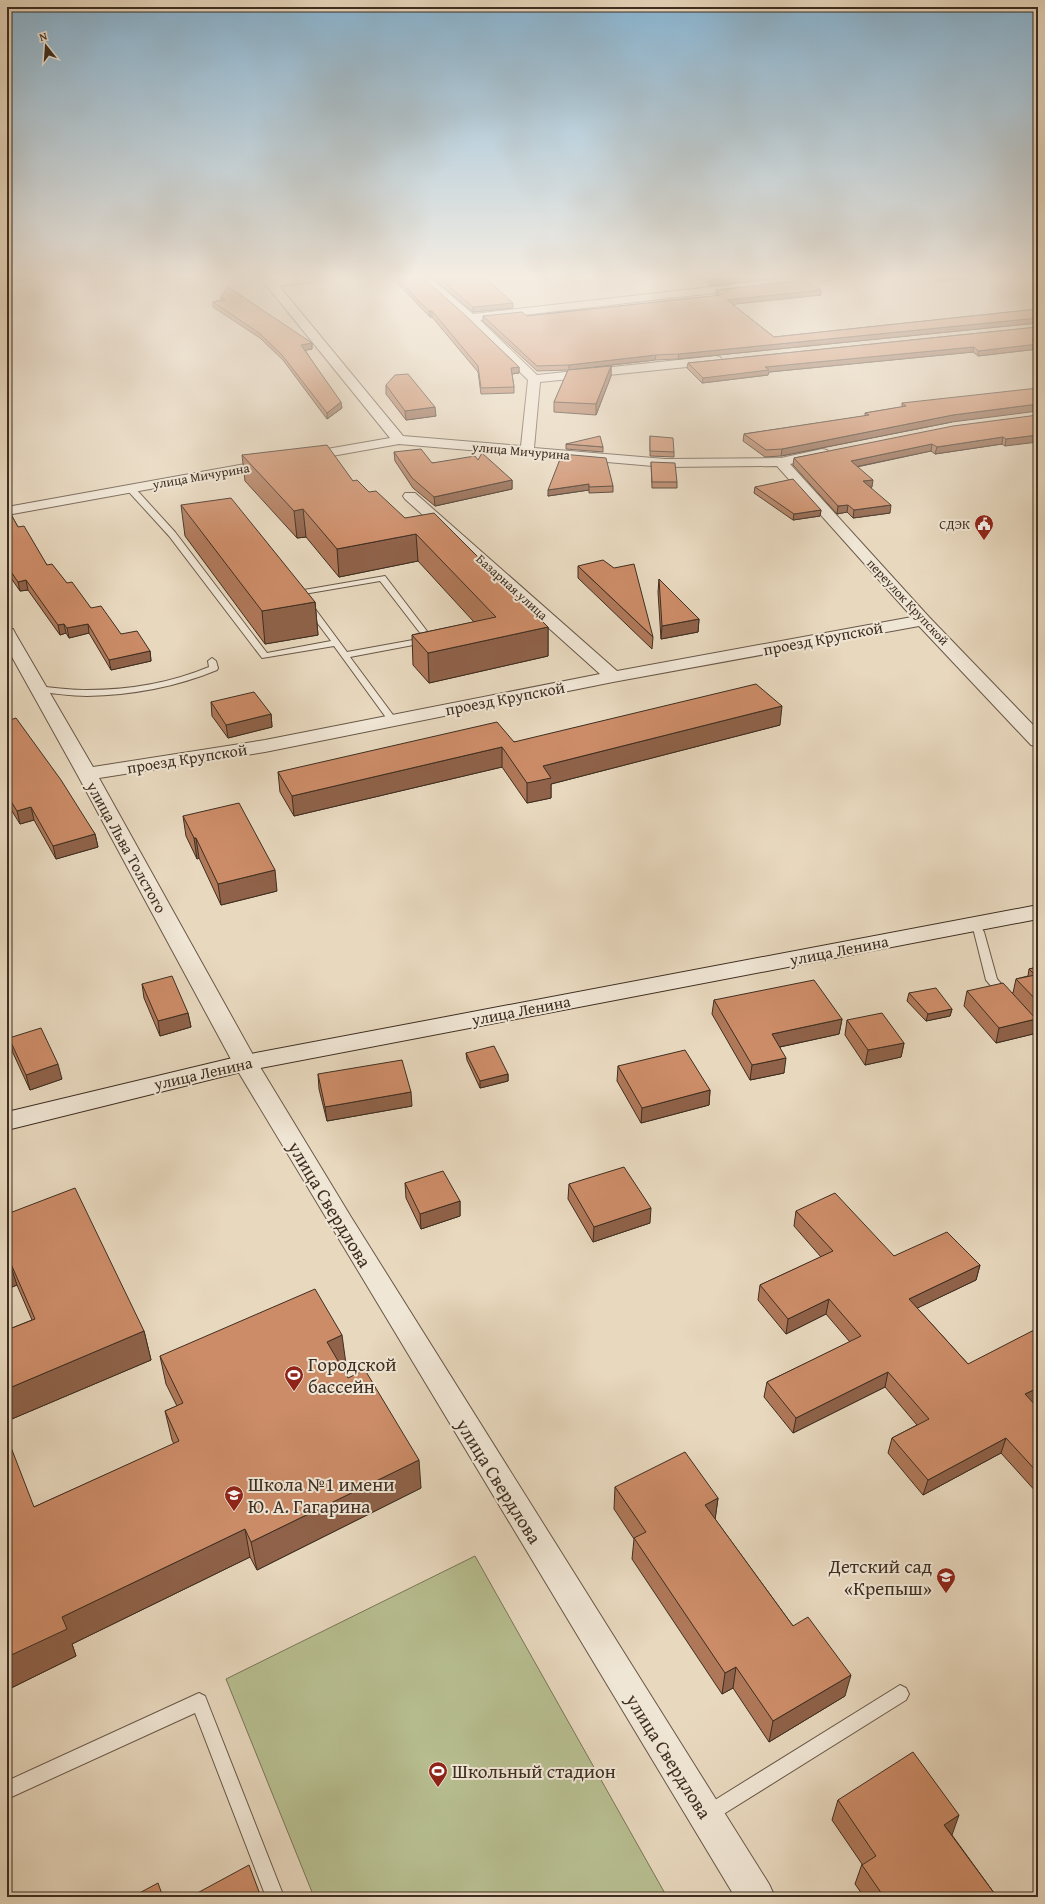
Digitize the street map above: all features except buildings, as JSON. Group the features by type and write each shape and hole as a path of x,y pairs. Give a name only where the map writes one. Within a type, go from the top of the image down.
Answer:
{"street":[{"path":"337,365 399,440"},
{"path":"519,365 534,379 673,365"},
{"path":"527,451 534,379"},
{"name":"улица Мичурина","path":"7,511 399,440 664,463 781,462 835,451"},
{"name":"переулок Крупской","path":"781,462 923,620 1038,741"},
{"name":"Базарная улица","path":"410,496 613,677"},
{"name":"проезд Крупской","path":"87,774 265,746 613,677 923,620"},
{"name":"улица Льва Толстого","path":"7,633 87,774 245,1063"},
{"name":"улица Ленина","path":"7,1121 245,1063 1038,912"},
{"name":"улица Свердлова","path":"245,1063 342,1224 756,1897"}],"lane":[{"path":"131,489 176,533 265,656 336,643"},
{"path":"345,655 429,639 382,578 297,590 393,721"},
{"path":"38,689 86,693 122,691 193,678 214,668 212,661"},
{"path":"974,924 979,932 992,980 1038,1030"},
{"path":"706,1815 900,1694"},
{"path":"7,1790 199,1702 275,1897"}],"green space":[{"name":"Школьный стадион","path":"475,1556 667,1897 314,1897 226,1679"}],"place":[{"name":"СДЭК","path":"984,541"},
{"name":"Городской бассейн","path":"294,1392"},
{"name":"Школа №1 имени Ю. А. Гагарина","path":"234,1512"},
{"name":"Детский сад «Крепыш»","path":"946,1594"},
{"name":"Школьный стадион","path":"438,1788"}]}
